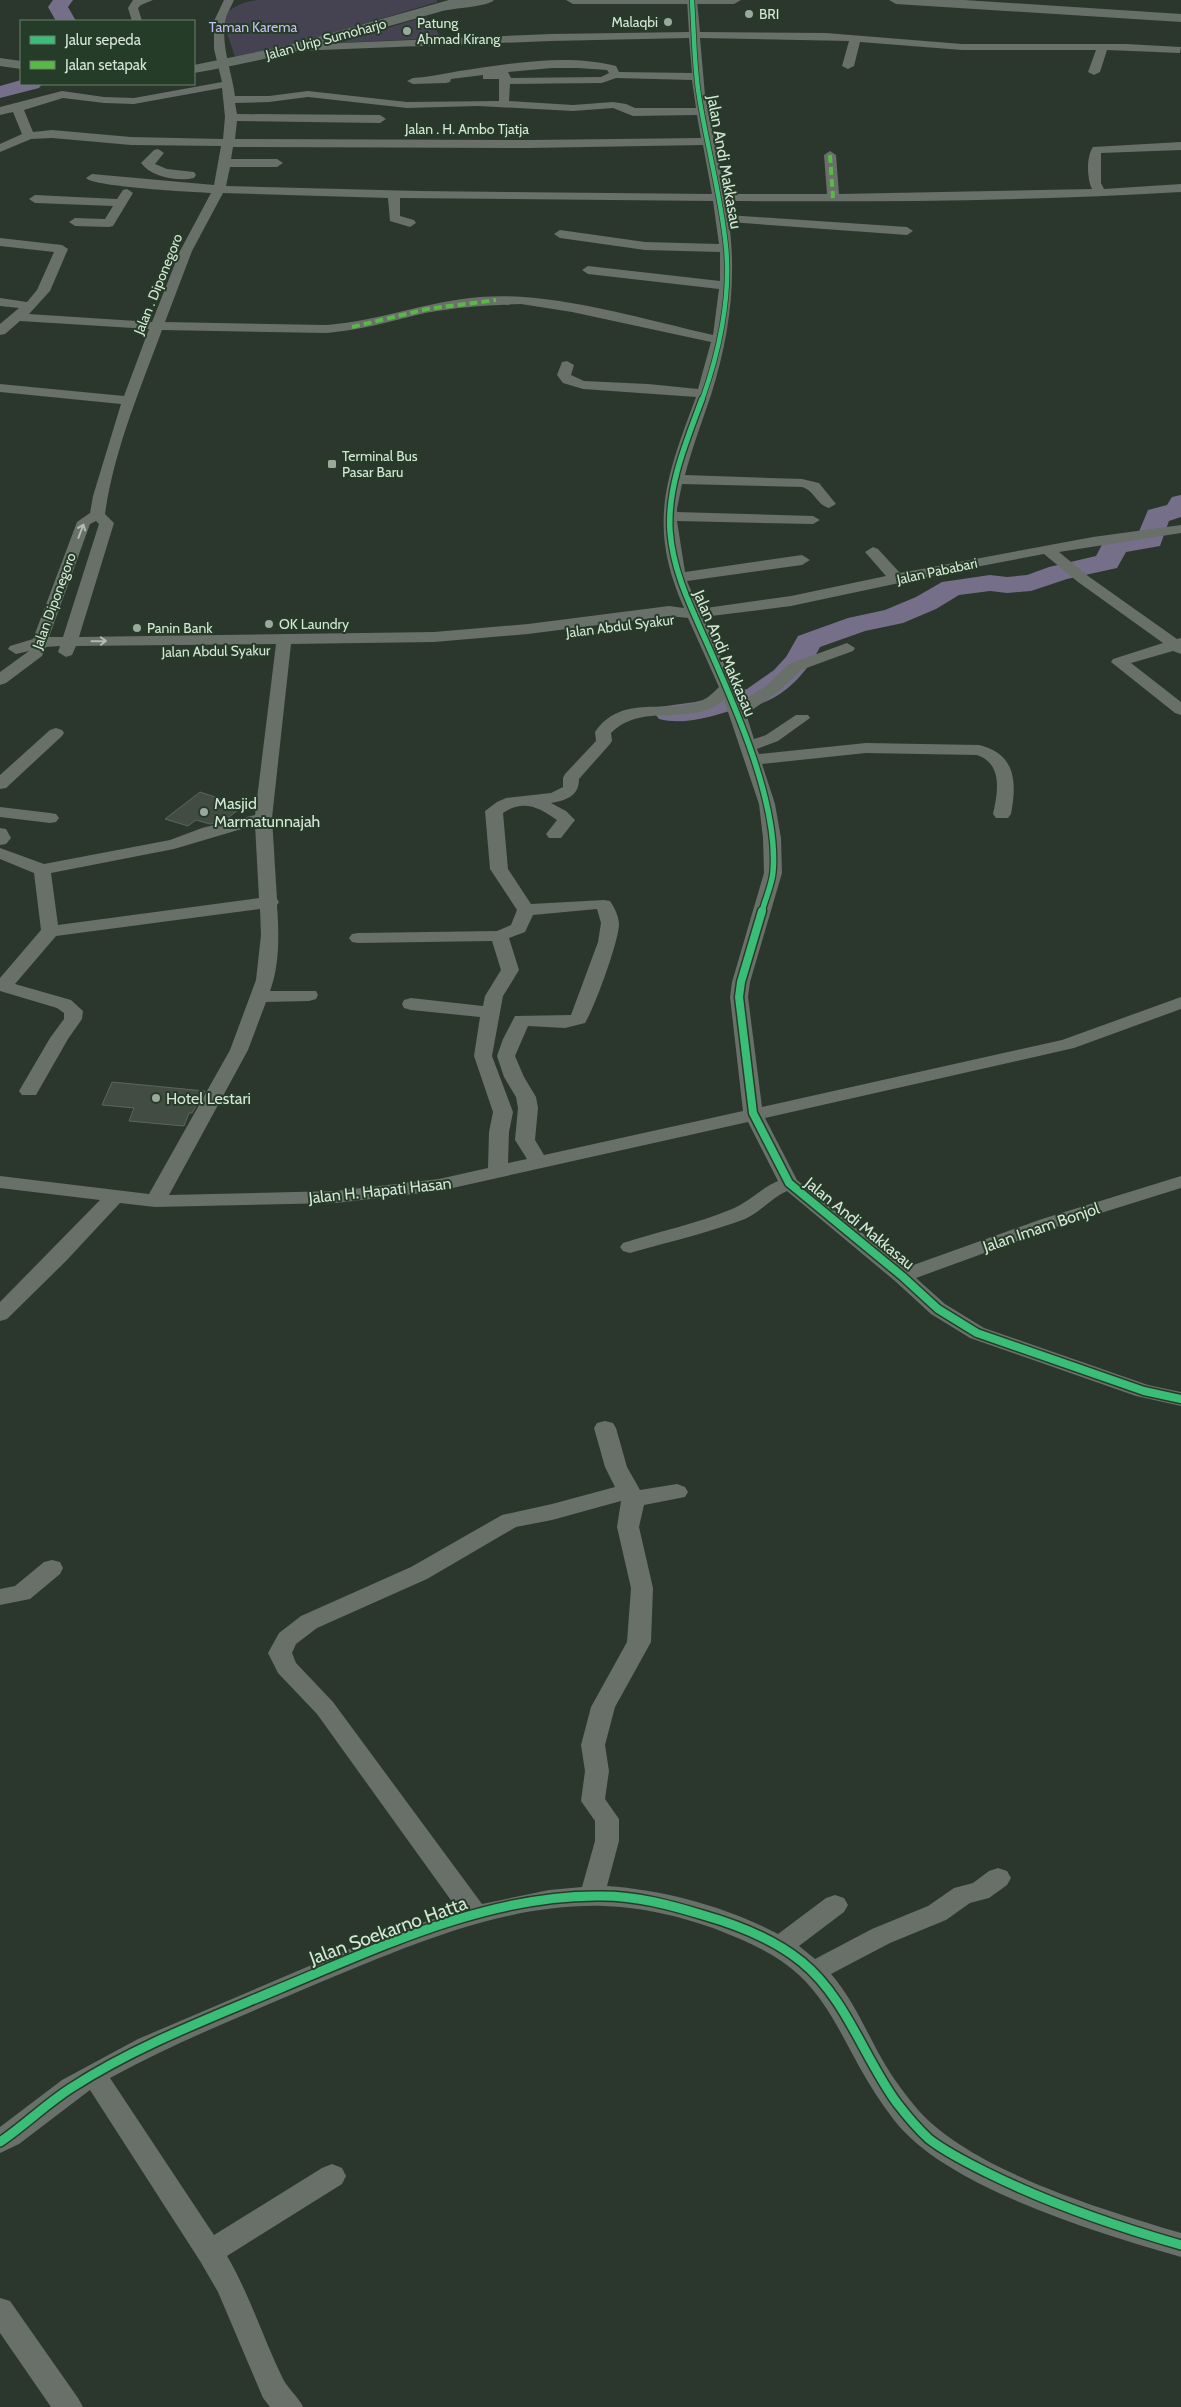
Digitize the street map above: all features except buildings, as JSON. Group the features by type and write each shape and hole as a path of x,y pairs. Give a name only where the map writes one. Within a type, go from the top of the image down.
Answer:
{"main road":[{"name":"Jalan Urip Sumoharjo","path":"195,69 295,48 450,4 471,0 487,0"},
{"path":"574,0 734,0"},
{"path":"896,0 1181,18"}],"street":[{"path":"137,20 133,8 138,2 148,0"},
{"name":"Jalan . Diponegoro","path":"97,515 100,496 130,401 186,251 220,184 231,117 228,84 220,49 219,21 229,0"},
{"path":"463,0 471,0"},
{"name":"Jalan Andi Makkasau","path":"692,0 701,111 719,198 726,248 726,286 719,340 704,394 685,446 676,479 670,516 670,531 678,578 732,701 767,804 772,838 773,873 741,982 739,997 753,1113 789,1183 852,1237 902,1276 938,1309 977,1333 1144,1391 1181,1399"},
{"path":"295,48 564,36 695,34 855,38 960,47 1102,48 1137,46 1180,50"},
{"path":"848,66 855,38"},
{"path":"1094,72 1102,48"},
{"path":"413,81 504,76 602,80 614,75 697,77"},
{"path":"504,76 504,100"},
{"path":"0,111 17,108 62,94 104,100 134,100 228,84"},
{"path":"229,100 269,99 308,94 407,105 478,103 573,108 612,105 622,106 633,112 701,111"},
{"path":"17,108 29,136"},
{"path":"231,117 380,119"},
{"name":"Jalan . H. Ambo Tjatja","path":"0,148 29,136 52,134 131,141 228,143 536,144 707,141"},
{"path":"1100,194 1095,183 1095,153 1098,150 1181,146"},
{"path":"158,153 146,163 156,170 220,184"},
{"path":"830,155 833,198"},
{"path":"224,163 277,163"},
{"path":"92,178 133,184 220,184 394,194 719,198 972,198 1100,194 1181,188"},
{"path":"74,222 109,223 133,184"},
{"path":"394,194 394,218 410,223"},
{"path":"35,199 120,203"},
{"path":"722,218 907,232"},
{"path":"560,234 635,245 726,248"},
{"path":"0,242 62,249 43,290 24,314 0,331"},
{"path":"588,270 726,286"},
{"path":"0,302 24,314 158,326 341,328 427,309 480,301 513,300 572,308 719,340"},
{"path":"566,365 564,375 568,380 583,386 648,388 704,394"},
{"path":"0,388 130,401"},
{"path":"676,479 802,483 814,486 829,504"},
{"path":"68,648 107,523 97,515"},
{"name":"Jalan Diponegoro","path":"0,680 38,648 84,522 97,515"},
{"path":"670,516 813,520"},
{"name":"Jalan Pababari","path":"694,614 791,601 1047,549 1175,530"},
{"path":"1047,549 1072,570 1179,646"},
{"path":"873,552 898,579"},
{"path":"678,578 802,560"},
{"name":"Jalan Abdul Syakur","path":"0,648 488,642 675,621 694,614"},
{"path":"155,1202 239,1050 265,980 270,935 270,902 263,818 283,645"},
{"path":"1179,646 1119,662 1181,710"},
{"path":"526,910 499,869 494,829 494,811 506,803 539,802 556,797 571,789 571,778 592,757 604,741 603,732 615,720 642,710 693,708 710,703 732,701 772,690 795,667 847,648"},
{"path":"750,754 802,718"},
{"path":"0,784 56,733"},
{"path":"750,754 866,748 979,750 989,752 999,758 1003,768 1006,796 1002,814"},
{"path":"539,802 562,814 566,820 555,834"},
{"path":"0,812 50,818"},
{"path":"0,852 42,870 174,844 208,832 263,818"},
{"path":"0,832 2,838 0,840"},
{"path":"42,870 50,931"},
{"path":"29,1091 59,1038 73,1020 74,1011 64,1004 2,986 50,931 270,902"},
{"path":"411,1004 502,1019 565,1022 578,1019 607,948 610,922 608,911 604,905 597,904 526,910"},
{"path":"358,938 499,936 518,928 526,910"},
{"path":"499,936 510,970 494,996 502,1019 512,1039 506,1056 514,1078 526,1097 528,1108 525,1140 518,1168"},
{"path":"259,997 309,995"},
{"name":"Jalan H. Hapati Hasan","path":"0,1182 155,1202 336,1198 439,1186 753,1113 918,1079 1067,1044 1181,1003"},
{"path":"502,1019 483,1056 502,1112 499,1132 518,1168"},
{"name":"Jalan Imam Bonjol","path":"902,1276 1049,1223 1181,1182"},
{"path":"630,1247 738,1214 757,1204 771,1191 789,1183"},
{"path":"0,1314 113,1198"},
{"path":"592,1896 607,1841 607,1819 593,1801 597,1771 593,1745 603,1707 621,1673 632,1658 639,1642 642,1588 628,1527 633,1504 616,1467 605,1428"},
{"path":"475,1914 325,1708 286,1667 280,1653 287,1639 309,1622 419,1572 510,1520 630,1495 677,1492"},
{"path":"0,1597 22,1593 52,1568"},
{"path":"814,1972 881,1936 937,1913 957,1899 980,1891 998,1878"},
{"name":"Jalan Soekarno Hatta","path":"0,2142 69,2090 149,2046 357,1956 475,1914 539,1901 592,1896 642,1900 688,1910 730,1924 781,1946 814,1972 828,1988 879,2080 911,2122 926,2137 945,2150 1000,2179 1075,2213 1181,2245"},
{"path":"781,1946 834,1905"},
{"path":"94,2075 210,2252 230,2287 273,2389 288,2407"},
{"path":"210,2252 332,2176"},
{"path":"0,2310 68,2407"}],"green space":[{"name":"Taman Karema","path":"259,0 437,0 437,2 280,49 235,57 224,24 225,14 241,4"},
{"path":"424,17 431,21 441,38 338,43"}],"waterway":[{"path":"63,0 58,7 65,20"},
{"path":"0,92 28,85"},
{"path":"669,713 695,711 757,695 784,676 799,661 808,642 858,624 893,617 926,603 952,588 990,583 1007,585 1031,583 1059,573 1107,562 1115,545 1150,540 1157,516 1177,510 1181,503"}],"marked path":[{"path":"830,155 833,198"},
{"path":"352,327 427,309 496,300"}],"cycle path":[{"path":"692,1 699,95 719,197 726,248 726,286 720,333 704,394 685,446 674,488 670,509 670,531 678,578 735,706 767,804 772,838 773,873 741,982 739,997 753,1113 789,1183 902,1276 938,1309 977,1333 1144,1391 1181,1399"},
{"path":"0,2142 62,2094 121,2059 200,2022 393,1942 470,1916 509,1907 589,1896 620,1897 665,1905 724,1922 764,1938 801,1961 824,1984 834,1998 879,2077 901,2109 919,2129 942,2148 1001,2180 1051,2202 1181,2245"}],"place":[{"name":"BRI","path":"749,14"},
{"name":"Malaqbi","path":"668,22"},
{"name":"Patung Ahmad Kirang","path":"407,31"},
{"name":"Terminal Bus Pasar Baru","path":"332,464"},
{"name":"OK Laundry","path":"269,624"},
{"name":"Panin Bank","path":"137,628"},
{"name":"Masjid Marmatunnajah","path":"204,812"},
{"name":"Hotel Lestari","path":"156,1098"}]}
